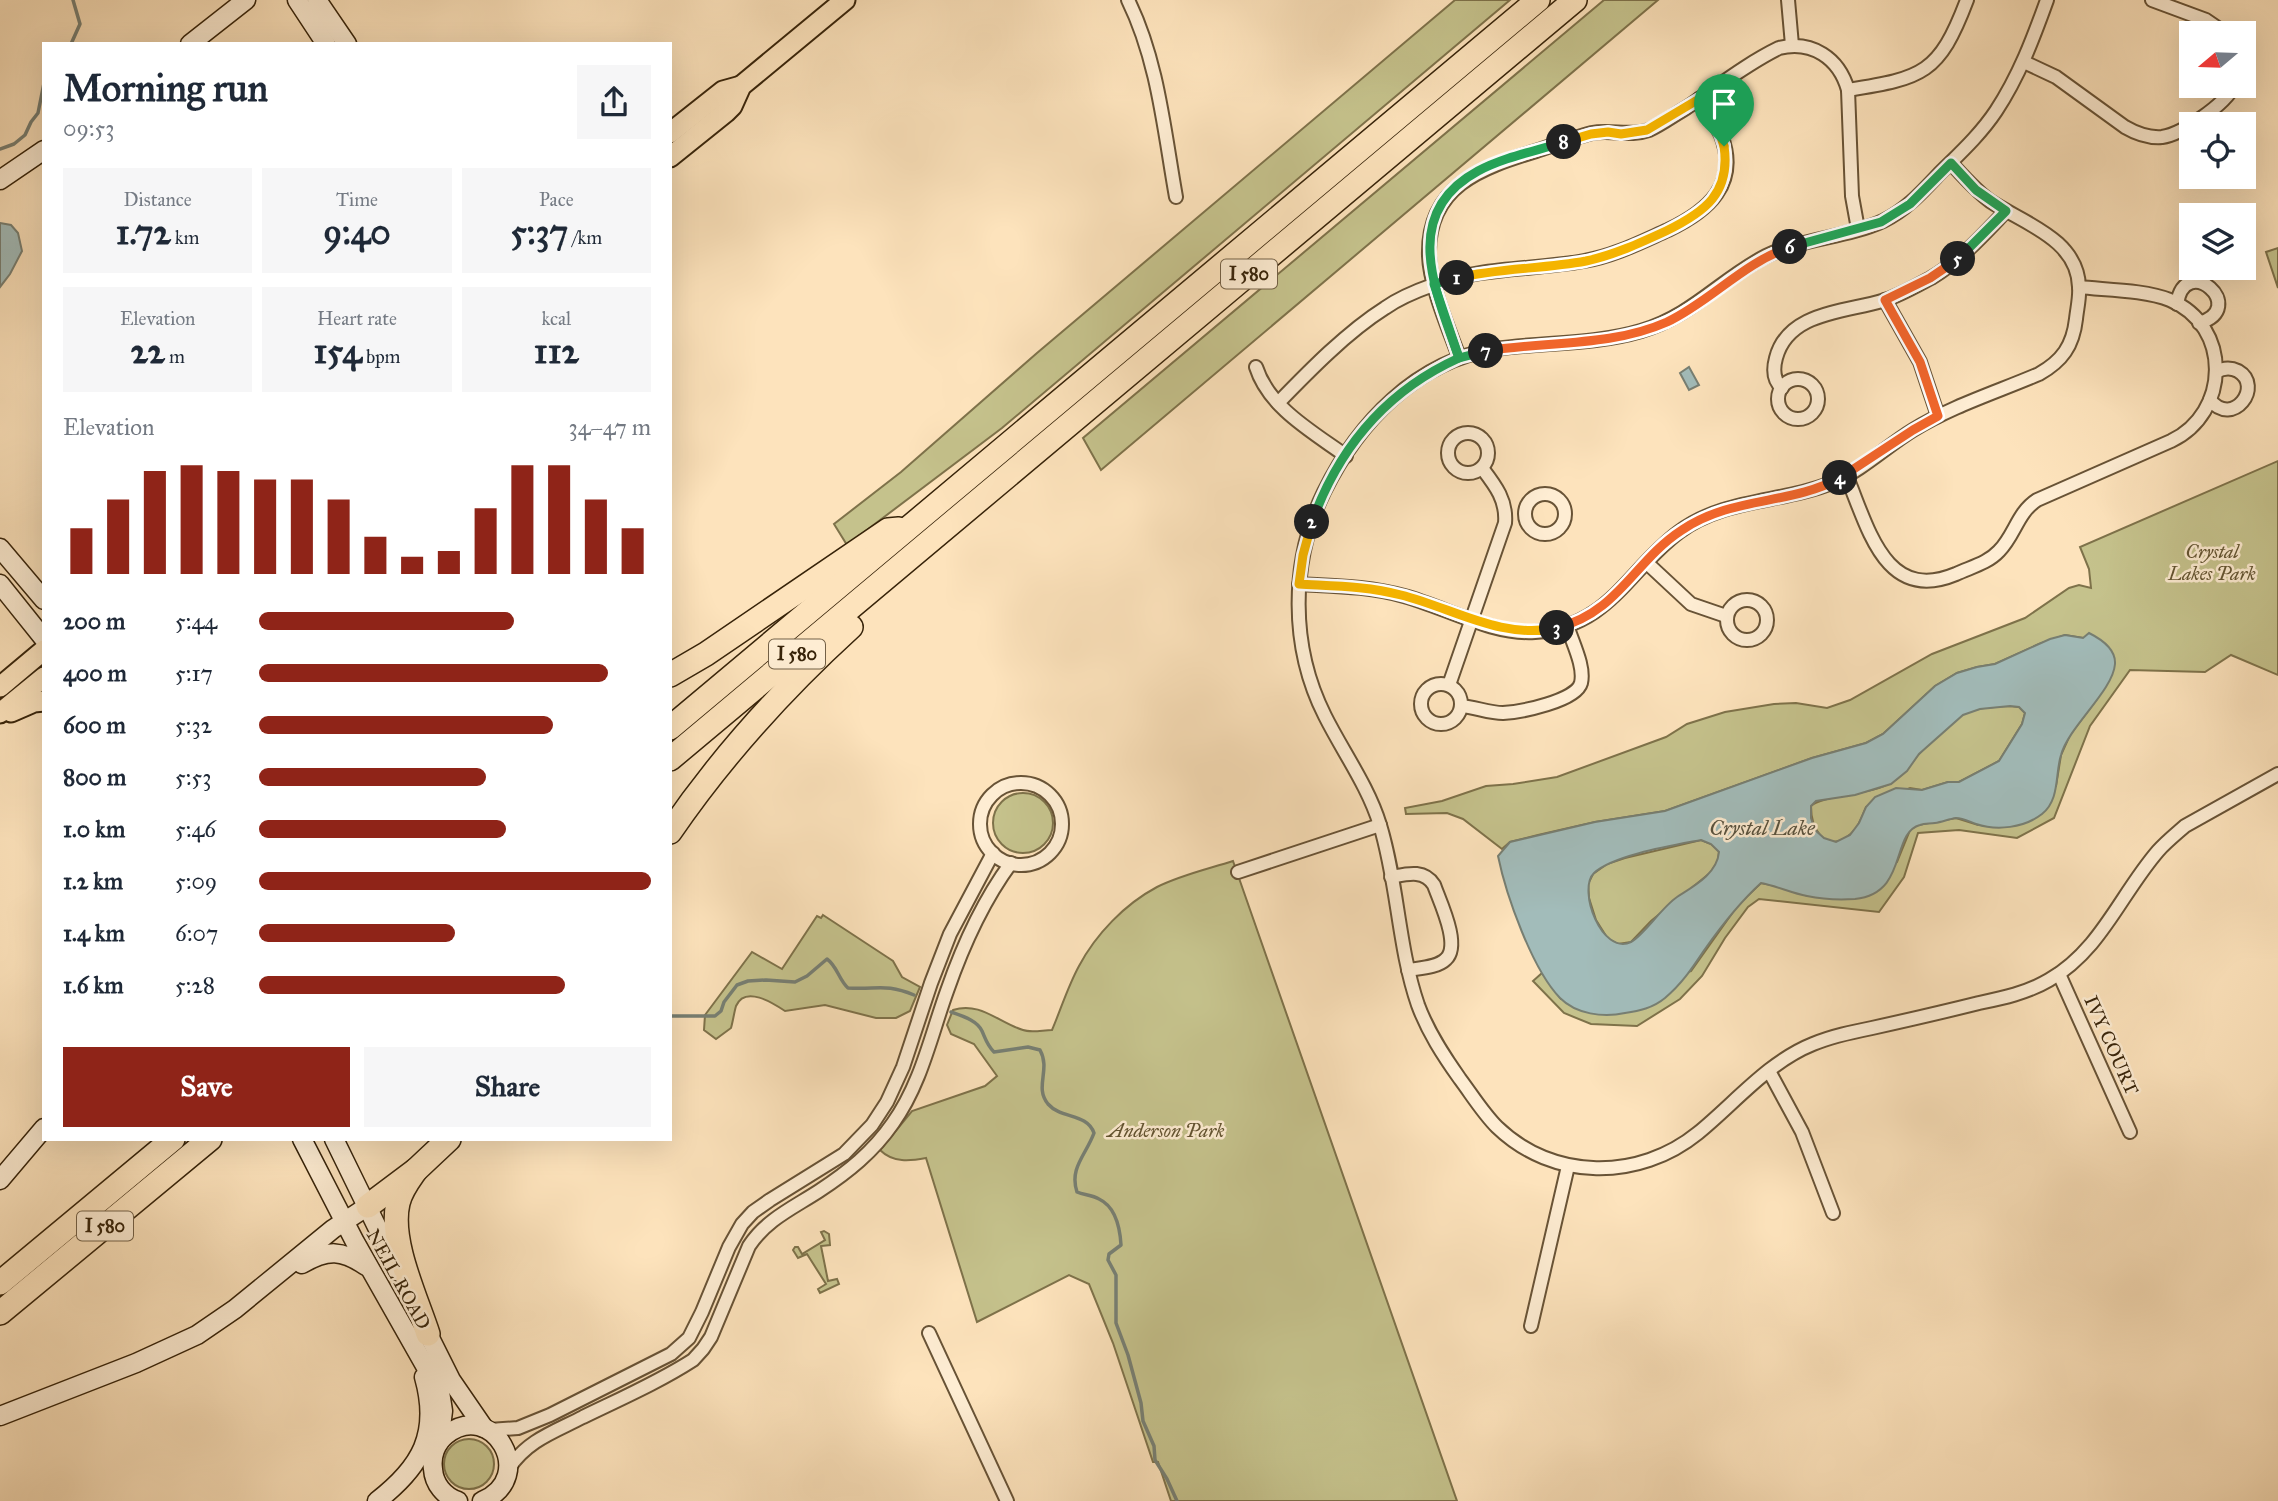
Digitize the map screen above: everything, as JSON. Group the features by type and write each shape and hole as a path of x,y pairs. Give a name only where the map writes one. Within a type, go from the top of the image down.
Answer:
{"highway":[{"name":"I 580","path":"672,726 1538,0"},
{"name":"I 580","path":"672,757 1575,0"},
{"path":"672,674 706,654 888,530 909,529"},
{"path":"672,829 710,777 778,697 894,589 923,548"},
{"name":"I 580","path":"0,1283 171,1141"},
{"name":"I 580","path":"0,1313 208,1141"},
{"path":"368,1206 415,1170 447,1141"},
{"path":"415,1170 398,1201 395,1231 422,1344"}],"main road":[{"path":"193,42 246,0"},
{"path":"297,0 325,42"},
{"path":"317,0 346,42"},
{"path":"672,131 723,91 741,86 845,0"},
{"path":"672,155 732,106 741,86"},
{"path":"0,180 42,151"},
{"path":"0,548 42,598"},
{"path":"0,584 42,636"},
{"path":"0,688 42,652"},
{"path":"0,715 42,679"},
{"path":"0,715 42,701"},
{"path":"0,1180 42,1130"},
{"name":"NEIL ROAD","path":"303,1141 369,1268 486,1429 504,1444 508,1455 508,1501"},
{"name":"NEIL ROAD","path":"335,1141 368,1206 440,1392 443,1411 439,1442 432,1460 411,1488 397,1490"},
{"path":"0,1416 178,1345 216,1323 368,1206"},
{"path":"264,1286 321,1254 351,1255 369,1268"},
{"path":"377,1501 397,1490 423,1449 430,1406 422,1344"},
{"path":"439,1442 453,1430 466,1426 486,1429"},
{"path":"432,1460 438,1485 458,1501"},
{"path":"482,1501 499,1490 508,1474"}],"street":[{"path":"1128,0 1149,54 1176,197"},
{"path":"1788,0 1792,45"},
{"path":"1847,90 1902,80 1927,67 1948,45 1967,0"},
{"path":"2047,0 2024,62 1995,113 1978,136 1910,204 1881,222 1794,245 1762,258 1702,302 1647,329 1606,338 1497,349 1459,358 1421,377 1387,403 1370,421 1327,486 1318,505 1303,555 1298,613 1301,639 1313,688 1322,712 1368,796 1380,825 1408,970 1421,1014 1435,1042 1495,1125 1512,1139 1551,1161 1567,1166 1609,1169 1648,1162 1667,1154 1702,1130 1787,1056 1823,1040 2006,997 2036,987 2079,959 2148,865 2172,838 2185,827 2278,774"},
{"path":"2152,0 2208,21"},
{"path":"1459,358 1434,284 1429,257 1432,231 1444,202 1465,180 1491,165 1591,134 1621,134 1647,130 1769,53 1792,45 1811,48 1831,60 1845,80 1852,196 1858,229"},
{"path":"2024,62 2056,77 2125,127 2149,137 2162,137 2182,130 2226,98"},
{"path":"1278,403 1321,361 1384,308 1434,284 1462,277 1596,258 1641,243 1698,214 1717,194 1726,170 1720,134 1699,99"},
{"path":"1299,584 1362,587 1385,591 1517,631 1536,632 1567,625 1597,611 1612,600 1661,547 1699,519 1737,506 1823,486 1846,475 1938,416 2053,367 2071,344 2074,330 2079,287 2073,262 2058,243 1976,190 1951,163"},
{"path":"1782,388 1775,380 1777,355 1782,344 1798,326 1824,315 1885,300 1930,278 1951,265 2006,211"},
{"path":"2177,304 2183,287 2191,283 2207,284 2214,290 2218,298 2215,314 2199,323"},
{"path":"1846,475 1883,559 1902,574 1914,579 1935,581 1992,558 2006,543 2023,511 2037,500 2182,436 2198,421 2214,390 2216,372 2213,349 2199,323 2177,304 2158,296 2079,287"},
{"path":"1885,300 1920,362 1938,416"},
{"path":"1256,367 1266,390 1278,403 1346,456"},
{"path":"2210,400 2221,409 2230,410 2238,407 2248,393 2244,376 2237,371 2229,368 2216,372"},
{"path":"1449,685 1502,534 1506,515 1500,493 1482,467"},
{"path":"1506,515 1525,514"},
{"path":"1647,563 1691,604 1726,616"},
{"path":"1461,706 1492,712 1516,712 1557,701 1574,693 1581,681 1581,675 1567,625"},
{"path":"1441,684 1449,685 1460,696 1461,706 1456,718 1449,723 1434,723 1423,712 1422,696 1427,690 1441,684"},
{"path":"1010,784 1032,784 1053,797 1059,806 1061,835 1047,856 1037,862 1011,863 993,853 982,835 981,819 989,799 997,790 1010,784"},
{"path":"1238,872 1380,825"},
{"path":"486,1429 518,1429 550,1415 671,1354 689,1338 734,1236 742,1224 770,1200 844,1154 867,1131 887,1102 903,1067 950,934 993,853"},
{"path":"508,1474 523,1450 545,1434 582,1418 693,1360 711,1337 749,1246 758,1232 779,1214 848,1172 873,1149 892,1126 910,1094 965,943 1011,863"},
{"path":"1391,877 1416,873 1430,878 1451,936 1451,952 1446,959 1408,970"},
{"name":"IVY COURT","path":"2059,974 2130,1132"},
{"path":"1769,1071 1802,1132 1833,1213"},
{"path":"1531,1326 1567,1166"},
{"path":"929,1333 1007,1501"}],"green space":[{"path":"1455,0 1510,0 1002,428 847,545 834,524 901,472 1037,353"},
{"path":"1604,0 1658,0 1101,470 1083,438"},
{"path":"2278,248 2278,288 2266,252"},
{"name":"Crystal Lakes Park","path":"2278,461 2278,675 2231,655 2205,672 2130,670 2090,726 2054,818 2017,838 1959,830 1918,833 1904,877 1879,912 1759,899 1748,907 1702,976 1680,999 1637,1026 1591,1024 1564,1013 1533,981 1542,973 1561,999 1691,971 1738,905 1761,883 1808,896 1897,862 1910,830 1918,825 1956,818 1978,825 2056,786 2061,755 2070,735 2097,699 2083,638 2065,635 1995,664 1957,673 1935,686 1883,734 1866,743 1812,758 1665,811 1595,822 1538,835 1510,842 1502,849 1463,819 1447,813 1406,814 1405,808 1442,801 1486,786 1557,777 1666,737 1687,724 1725,712 1796,703 1827,708 1850,700 1932,654 2025,618 2069,588 2079,585 2091,588 2089,569 2080,547"},
{"path":"2019,707 2025,713 2022,724 1999,761 1959,782 1948,782 1922,790 1910,788 1866,807 1854,830 1840,840 1826,840 1816,830 1811,806 1817,802 1884,786 1900,776 1933,739 1962,715 1979,709"},
{"path":"1023,793 1040,798 1048,806 1053,823 1048,840 1040,848 1023,853 1006,848 998,840 993,823 998,806 1006,798"},
{"path":"1701,840 1719,851 1718,861 1710,873 1651,921 1631,942 1618,944 1608,939 1596,920 1589,898 1588,884 1593,874 1607,864 1625,858"},
{"name":"Anderson Park","path":"1233,861 1457,1501 1171,1501 1158,1462 1153,1462 1113,1343 1089,1284 1069,1275 977,1322 926,1158 896,1159 880,1150 912,1111 985,1086 997,1076 974,1044 951,1034 947,1025 953,1010 972,1008 1026,1031 1052,1030 1071,981 1086,954 1103,931 1123,911 1157,887"},
{"path":"823,915 893,961 902,977 920,987 910,1011 896,1018 876,1018 825,1005 785,1011 752,996 740,1000 731,1028 716,1039 704,1030 705,1015 752,952 782,969 817,916 821,918"},
{"path":"821,1232 829,1234 830,1245 821,1246 828,1281 837,1279 839,1284 820,1293 818,1289 826,1284 807,1254 798,1258 793,1250 798,1247 802,1254 825,1240"},
{"path":"469,1439 487,1446 494,1464 487,1482 469,1489 451,1482 444,1464 451,1446"}],"water":[{"path":"0,223 11,225 18,233 22,251 0,287"},
{"path":"1689,367 1699,385 1689,390 1680,373"},
{"name":"Crystal Lake","path":"2089,633 2103,641 2113,654 2115,664 2107,686 2066,744 2059,762 2052,802 2035,819 2001,828 1956,818 1920,825 1911,830 1905,839 1884,886 1872,894 1855,899 1812,897 1761,883 1731,914 1677,987 1646,1008 1617,1014 1590,1013 1566,1003 1550,985 1530,951 1502,872 1498,856 1510,842 1595,822 1665,811 1812,758 1866,743 1883,734 1935,686 1957,673 1995,664 2050,639 2065,635 2083,638","holes":["2019,707 2025,713 2022,724 1999,761 1959,782 1948,782 1922,790 1896,788 1875,797 1850,835 1836,842 1824,838 1815,830 1811,806 1816,801 1855,795 1891,784 1907,771 1919,754 1963,715 1980,709","1701,840 1711,844 1719,852 1709,873 1671,902 1631,942 1620,944 1611,940 1602,931 1591,906 1590,881 1594,873 1629,856"]}],"waterway":[{"path":"72,42 80,24 73,0"},
{"path":"0,149 14,144 25,135 38,113 42,93"},
{"path":"672,1016 715,1016 737,985 766,980 795,982 807,976 827,959 848,988 888,988 914,995"},
{"path":"951,1012 977,1024 994,1052 1028,1047 1040,1050 1044,1064 1044,1098 1053,1109 1086,1122 1094,1133 1077,1169 1077,1192 1105,1203 1116,1219 1121,1245 1109,1254 1108,1260 1116,1275 1116,1323 1128,1355 1143,1421 1154,1446 1155,1460 1177,1501"}],"route":[{"path":"1724,146 1720,134 1699,99 1647,130 1634,134 1591,134 1491,165 1465,180 1444,202 1436,217 1429,257 1434,284 1459,358 1497,349 1606,338 1647,329 1702,302 1748,267 1777,251 1881,222 1910,204 1951,163 1976,190 2006,211 1951,265 1885,300 1920,362 1938,416 1834,482 1720,510 1699,519 1661,547 1612,600 1583,619 1554,629 1517,631 1385,591 1362,587 1299,584 1303,555 1318,505 1359,435 1387,403 1403,390 1421,377 1459,358 1434,284 1462,277 1587,261 1641,243 1686,221 1709,204 1717,194 1726,170 1724,146"}]}
